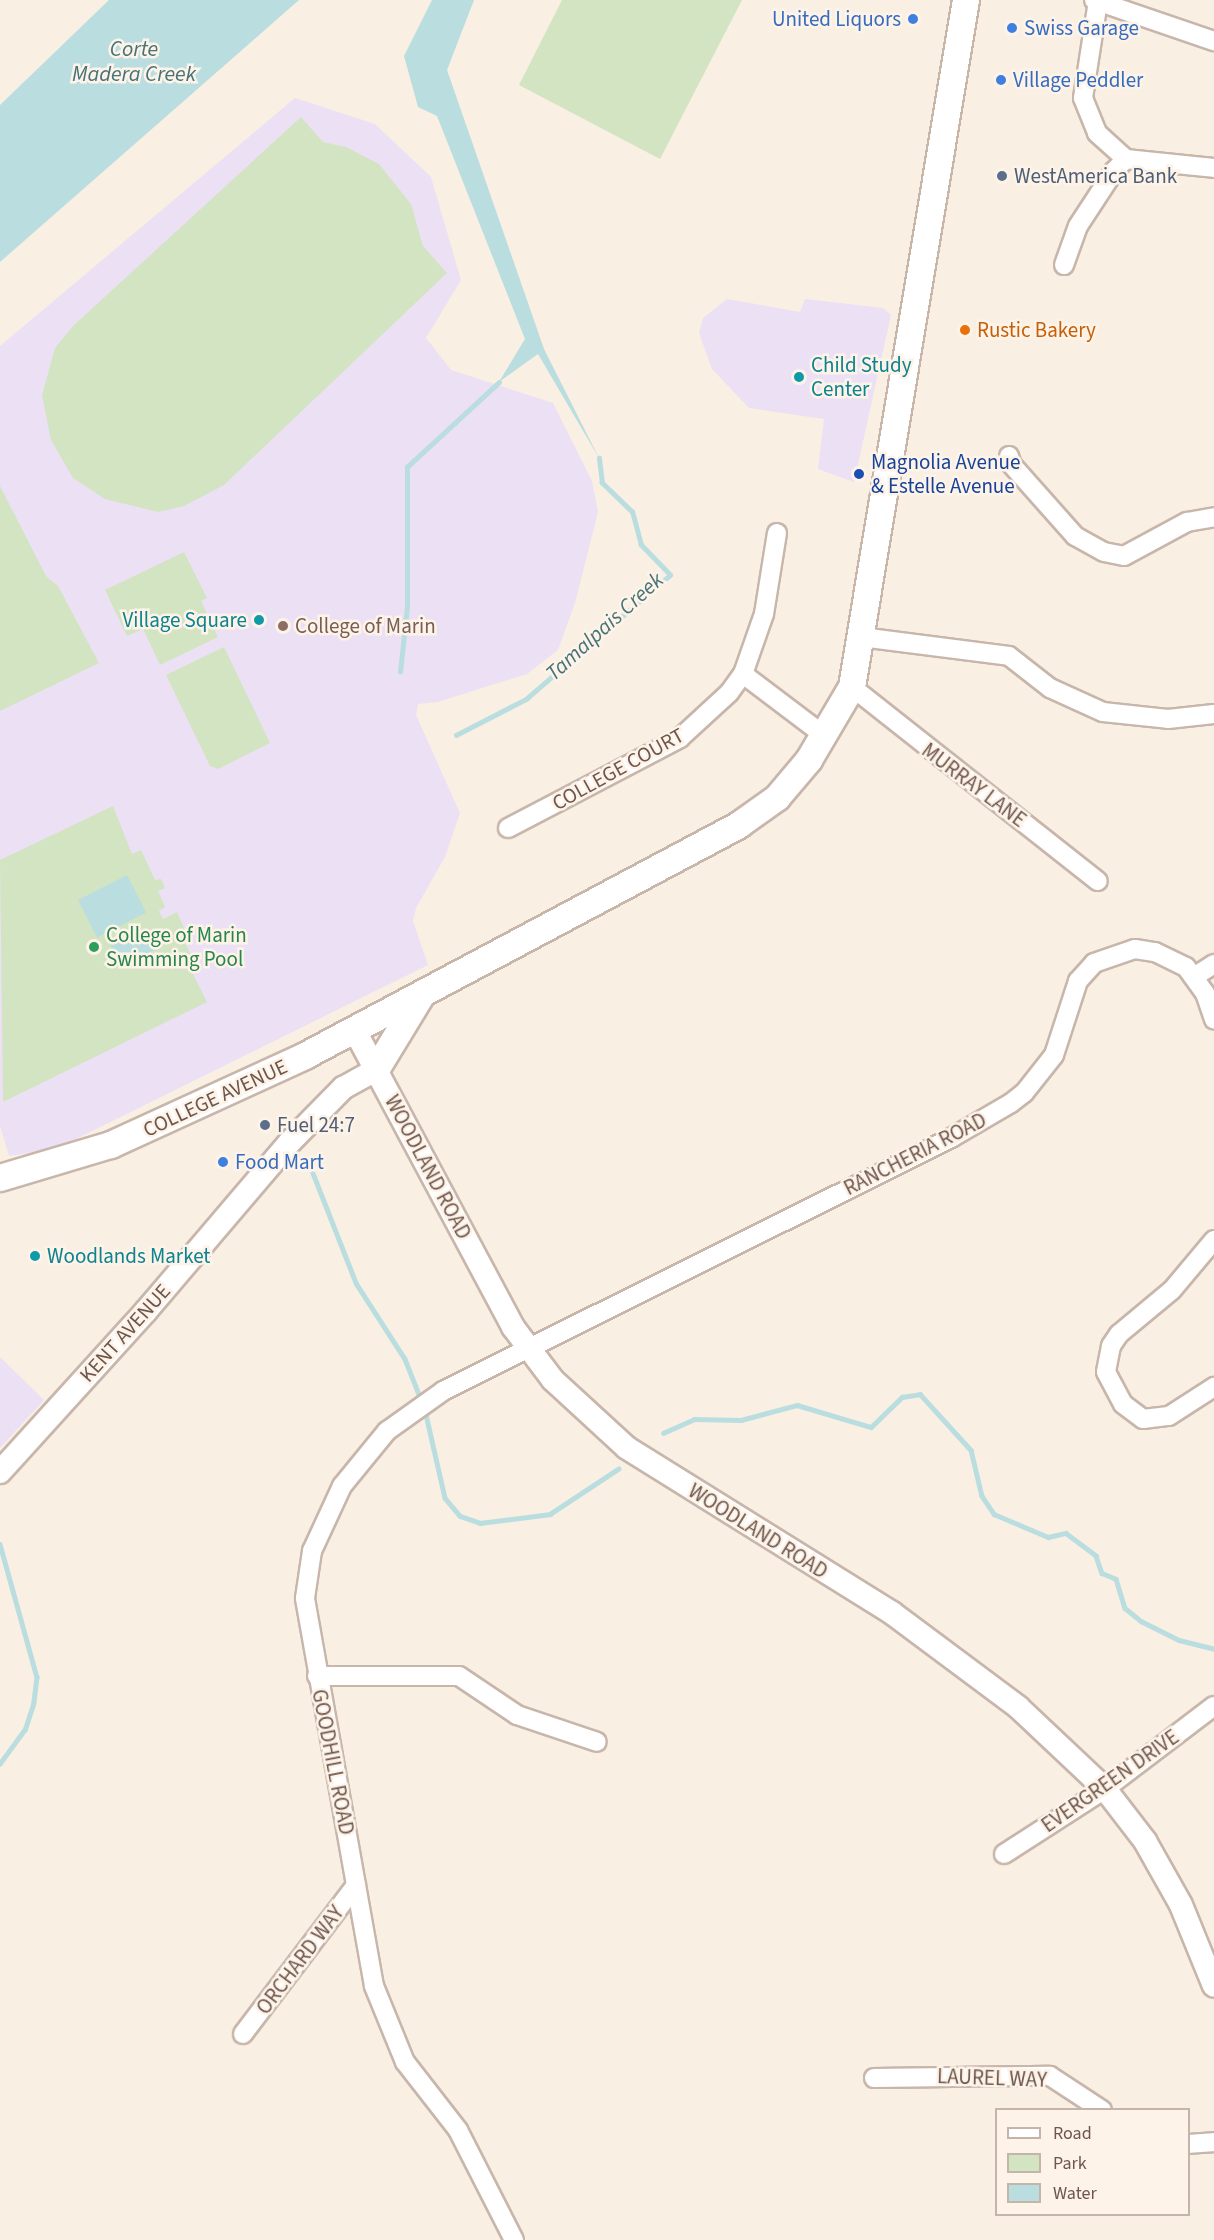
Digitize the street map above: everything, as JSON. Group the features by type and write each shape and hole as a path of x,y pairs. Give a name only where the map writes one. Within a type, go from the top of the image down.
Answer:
{"main road":[{"name":"COLLEGE AVENUE","path":"0,1178 111,1145 292,1062 739,825 777,798 825,736 852,687 966,0"},
{"path":"376,1070 421,995"}],"street":[{"path":"1214,41 1096,0 1083,98 1097,133 1126,159 1214,168"},
{"path":"1064,265 1078,226 1126,159"},
{"path":"1009,456 1076,536 1104,552 1124,556 1187,522 1214,517"},
{"name":"COLLEGE COURT","path":"508,828 680,738 707,717 743,674 764,614 777,533"},
{"path":"861,637 1009,656 1050,688 1103,712 1168,719 1214,714"},
{"path":"743,674 825,736"},
{"name":"MURRAY LANE","path":"852,687 1098,881"},
{"name":"RANCHERIA ROAD","path":"526,1347 951,1138 1011,1104 1024,1093 1054,1055 1078,981 1094,963 1135,950 1155,952 1185,967 1194,977 1214,1019"},
{"path":"1194,977 1214,964"},
{"name":"WOODLAND ROAD","path":"354,1029 526,1347 573,1402 627,1448 915,1629 1018,1707 1105,1789 1145,1841 1181,1905 1214,1986"},
{"name":"KENT AVENUE","path":"0,1472 146,1311 290,1142 343,1088 376,1070"},
{"path":"1214,1240 1172,1290 1119,1334 1111,1346 1106,1372 1123,1404 1143,1419 1168,1416 1214,1387"},
{"name":"GOODHILL ROAD","path":"514,2240 470,2149 413,2073 383,2015 356,1886 305,1598 306,1574 320,1529 342,1486 370,1447 416,1408 526,1347"},
{"path":"317,1676 459,1676 517,1715 597,1742"},
{"name":"EVERGREEN DRIVE","path":"1004,1854 1105,1789 1214,1706"},
{"name":"ORCHARD WAY","path":"243,2034 356,1886"},
{"name":"LAUREL WAY","path":"874,2078 1050,2076 1100,2108"},
{"path":"1190,2144 1214,2142"}],"shaded area":[{"name":"College of Marin","path":"295,98 375,124 431,177 461,280 426,338 451,370 553,403 592,481 598,512 575,603 558,650 527,674 438,702 418,704 416,715 460,813 445,857 416,908 413,921 428,965 74,1140 48,1150 9,1156 0,1126 0,346"},
{"path":"727,299 800,312 805,299 883,308 891,315 854,482 818,469 824,419 749,408 712,369 699,333 703,318"},
{"path":"0,1357 44,1400 0,1448"}],"green space":[{"path":"562,0 742,0 660,159 519,85"},
{"path":"301,117 323,142 346,147 379,164 411,204 423,246 447,273 224,485 184,506 158,512 105,499 73,478 51,440 42,395 55,348 73,326"},
{"path":"0,486 46,576 58,586 99,663 0,711"},
{"path":"184,552 207,598 201,601 218,637 160,665 143,629 127,636 105,590"},
{"path":"224,647 270,743 218,769 210,766 166,675"},
{"name":"College of Marin Swimming Pool","path":"113,806 132,854 141,850 155,880 161,879 165,888 158,891 165,907 159,911 163,919 177,912 185,930 180,932 195,963 189,966 207,1002 3,1102 0,860"}],"water":[{"name":"Corte Madera Creek","path":"109,0 299,0 0,262 0,105"},
{"path":"432,0 474,0 447,70 544,349 599,458 538,354 499,382 525,339 437,116 418,107 404,56"},
{"path":"127,875 146,912 97,937 78,900"},
{"path":"144,930 154,951 120,966 110,946"}],"waterway":[{"path":"400,672 407,606 407,467 499,382"},
{"name":"Tamalpais Creek","path":"456,735 526,699 670,575 641,545 632,512 602,483 599,458"},
{"name":"Tamalpais Creek","path":"313,1173 356,1283 405,1359 422,1402"},
{"name":"Tamalpais Creek","path":"663,1433 694,1419 741,1420 797,1405 871,1427 902,1397 920,1394 971,1450 982,1496 994,1514 1048,1537 1066,1533 1096,1556 1102,1573 1116,1579 1125,1608 1141,1621 1179,1640 1214,1649"},
{"name":"Tamalpais Creek","path":"425,1410 445,1498 460,1516 480,1523 550,1514 618,1469"},
{"path":"0,1544 37,1677 34,1703 25,1730 0,1764"}],"place":[{"name":"United Liquors","path":"913,19"},
{"name":"Swiss Garage","path":"1012,28"},
{"name":"Village Peddler","path":"1001,80"},
{"name":"WestAmerica Bank","path":"1002,176"},
{"name":"Rustic Bakery","path":"965,330"},
{"name":"Child Study Center","path":"799,377"},
{"name":"Magnolia Avenue & Estelle Avenue","path":"859,474"},
{"name":"Village Square","path":"259,620"},
{"name":"College of Marin","path":"283,626"},
{"name":"College of Marin Swimming Pool","path":"94,947"},
{"name":"Fuel 24:7","path":"265,1125"},
{"name":"Food Mart","path":"223,1162"},
{"name":"Woodlands Market","path":"35,1256"}]}
